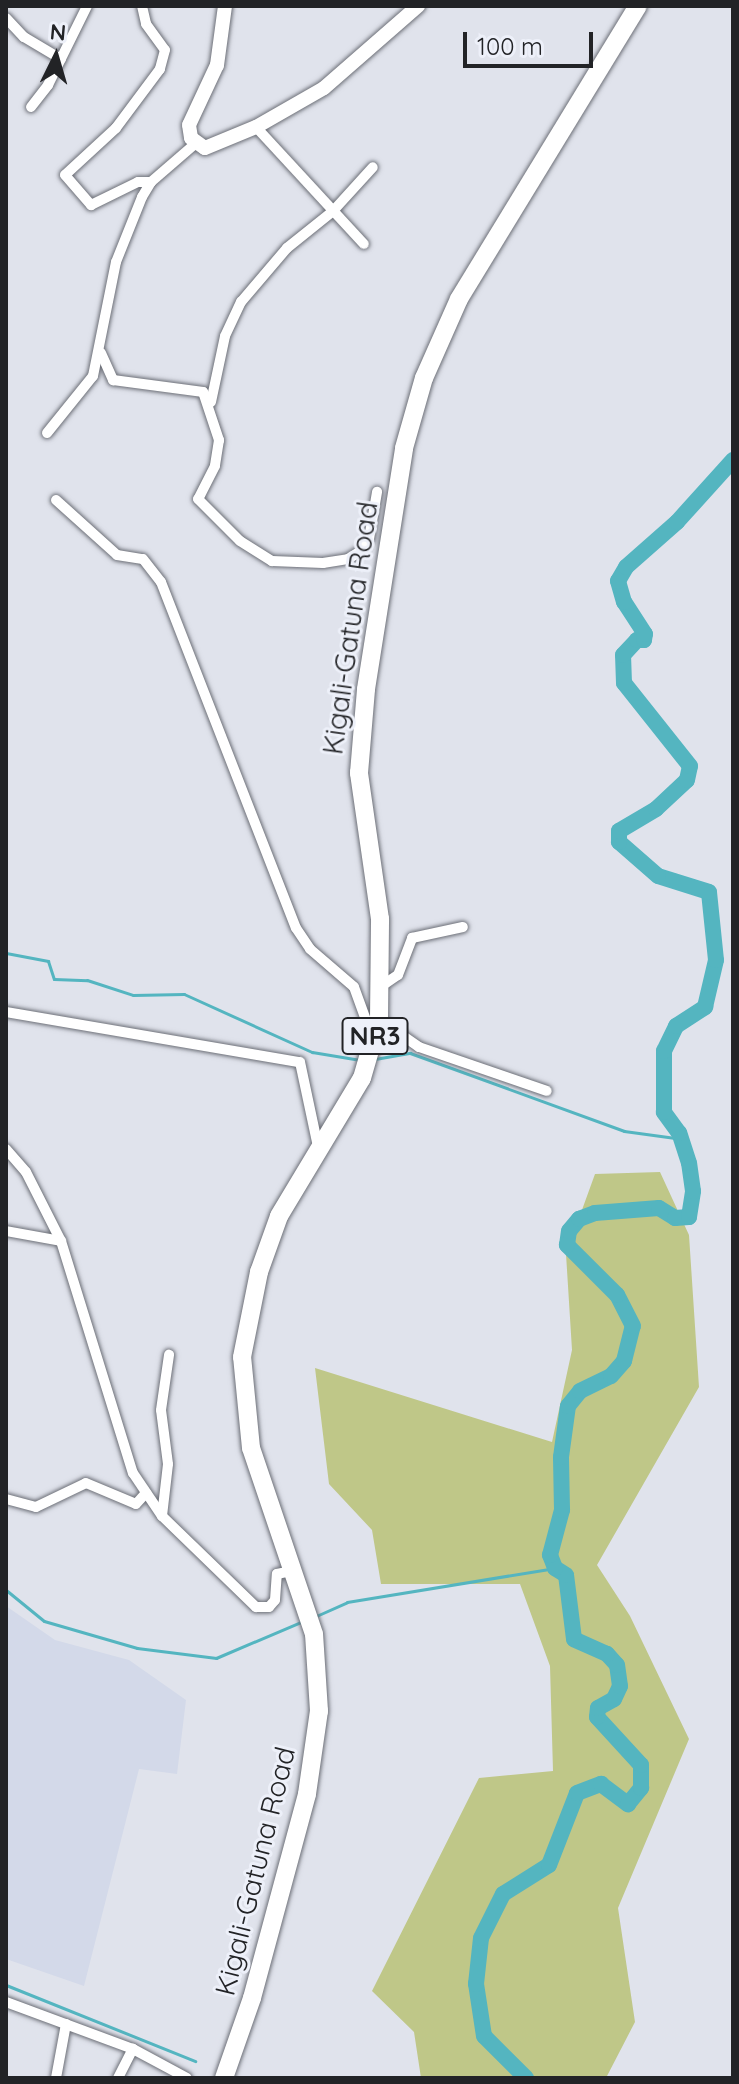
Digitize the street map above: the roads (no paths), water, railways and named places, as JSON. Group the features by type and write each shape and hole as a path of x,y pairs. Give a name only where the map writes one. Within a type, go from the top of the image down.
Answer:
{"highway":[{"name":"Kigali-Gatuna Road","path":"224,2078 252,1998 316,1752 319,1665 314,1634 251,1448 242,1357 259,1272 279,1216 362,1078 379,1019 383,985 380,919 359,773 366,689 409,429 428,366 459,299 638,6"}],"main road":[{"path":"225,6 217,65 189,125 196,143 220,145 324,88 418,6"}],"street":[{"path":"31,107 61,59 87,6"},
{"path":"142,6 146,24 165,50 160,69 116,128 65,175 91,205 138,182 151,182"},
{"path":"6,18 36,45 61,59"},
{"path":"256,127 364,244"},
{"path":"47,433 79,399 101,353 116,262 151,182 196,143"},
{"path":"373,167 333,211 287,248 241,302 218,357 211,404 219,440 215,466 198,499 256,553 288,564 348,559 369,539 377,492"},
{"path":"101,353 113,380 190,387 203,392 211,404"},
{"path":"56,500 117,555 143,559 161,582 296,928 310,949 354,987 374,1044"},
{"path":"383,985 398,975 412,938 463,927"},
{"path":"6,1012 300,1062 318,1149"},
{"path":"379,1019 419,1047 547,1091"},
{"path":"6,1149 26,1172 61,1241 133,1473 146,1493 162,1516 256,1607 269,1607 275,1600 277,1574 291,1571"},
{"path":"6,1231 61,1241"},
{"path":"162,1516 168,1464 161,1410 169,1355"},
{"path":"6,1499 36,1507 86,1483 136,1504 146,1493"},
{"path":"6,2002 133,2049 187,2078"},
{"path":"56,2078 66,2024"},
{"path":"118,2078 133,2049"}],"waterway":[{"path":"526,2078 484,2036 476,1984 481,1938 503,1894 549,1865 577,1793 601,1784 628,1804 641,1788 641,1765 597,1717 598,1708 614,1699 620,1686 617,1665 607,1654 574,1639 566,1575 555,1568 550,1555 562,1510 561,1457 568,1406 580,1391 611,1376 624,1361 633,1326 617,1295 567,1245 569,1231 579,1219 595,1213 659,1208 675,1218 689,1217 693,1191 689,1163 679,1133 664,1112 664,1051 676,1026 705,1007 716,960 709,892 658,876 619,842 619,831 656,809 687,780 690,766 624,683 623,655 637,640 644,640 645,634 624,602 618,581 626,567 677,522 733,460"},
{"path":"6,953 48,961 54,979 87,980 133,995 184,994 312,1052 360,1060"},
{"path":"375,1059 410,1053 624,1131 682,1139"},
{"path":"314,1617 347,1602 555,1568"},
{"path":"6,1590 44,1621 137,1648 216,1658 303,1621"},
{"path":"6,1985 195,2061"}]}
